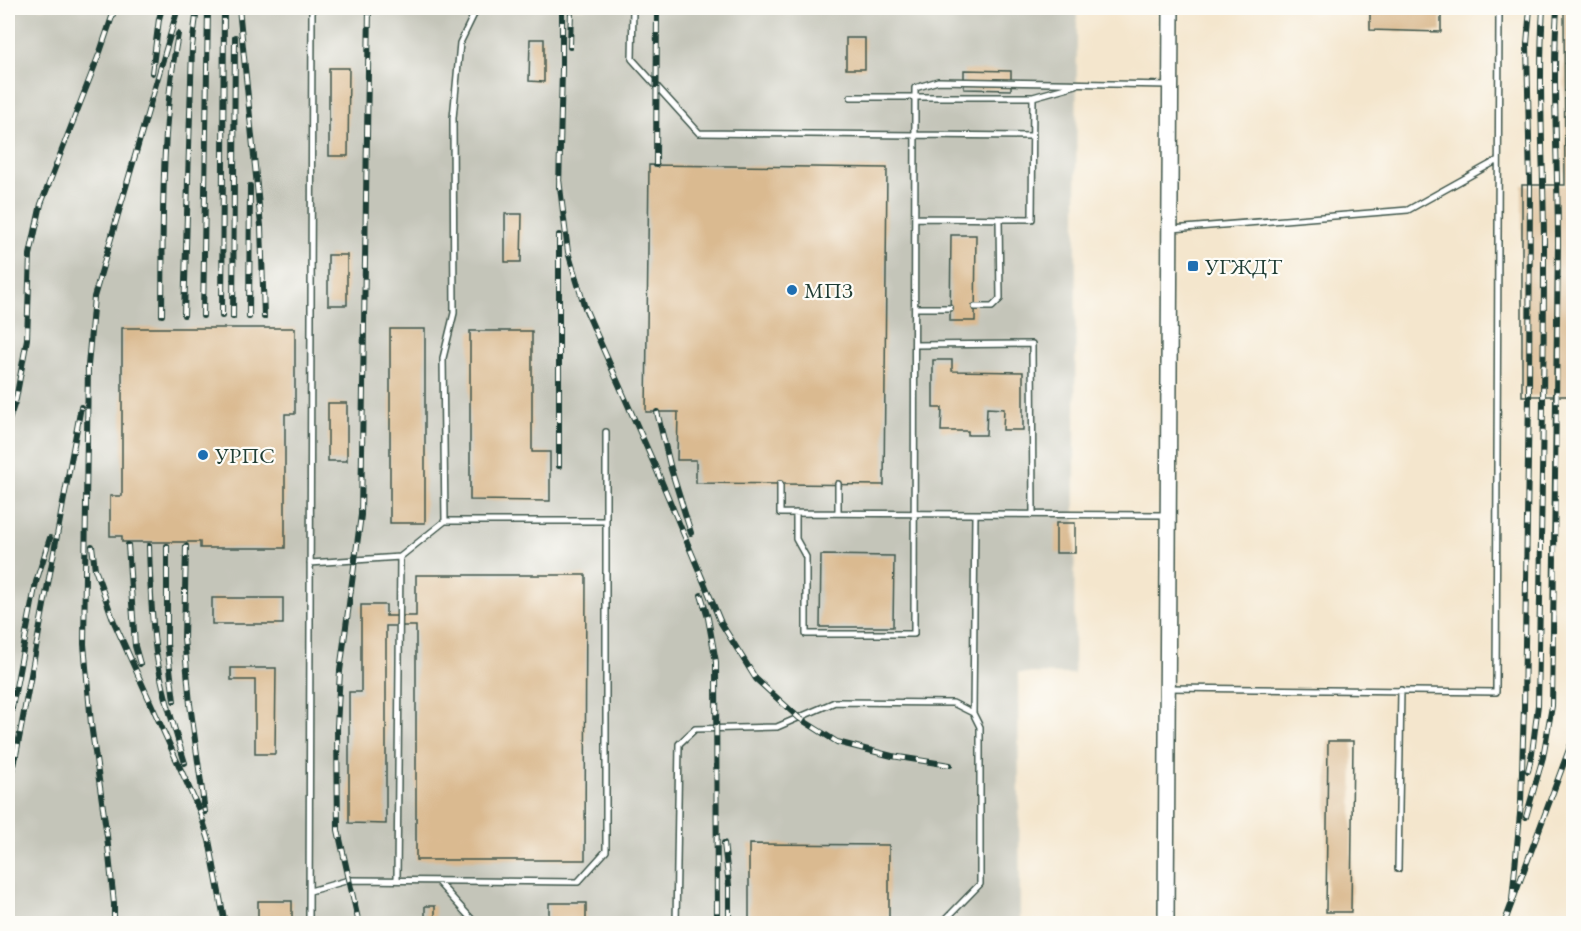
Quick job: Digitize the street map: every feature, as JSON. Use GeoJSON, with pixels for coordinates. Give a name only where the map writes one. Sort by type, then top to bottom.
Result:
{"type":"FeatureCollection","features":[{"type":"Feature","properties":{"kind":"street"},"geometry":{"type":"LineString","coordinates":[[1166,924],[1171,8]]}},
{"type":"Feature","properties":{"kind":"lane"},"geometry":{"type":"LineString","coordinates":[[309,924],[312,8]]}},
{"type":"Feature","properties":{"kind":"lane"},"geometry":{"type":"LineString","coordinates":[[445,521],[443,358],[454,313],[453,118],[460,43],[477,8]]}},
{"type":"Feature","properties":{"kind":"lane"},"geometry":{"type":"LineString","coordinates":[[633,8],[632,59],[699,133],[1033,136]]}},
{"type":"Feature","properties":{"kind":"lane"},"geometry":{"type":"LineString","coordinates":[[1167,688],[1496,692],[1499,8]]}},
{"type":"Feature","properties":{"kind":"lane"},"geometry":{"type":"LineString","coordinates":[[796,513],[796,539],[806,557],[806,634],[914,634],[915,88],[938,81],[1170,85]]}},
{"type":"Feature","properties":{"kind":"lane"},"geometry":{"type":"LineString","coordinates":[[851,97],[1033,97],[1083,83]]}},
{"type":"Feature","properties":{"kind":"lane"},"geometry":{"type":"LineString","coordinates":[[915,218],[1032,219],[1033,97]]}},
{"type":"Feature","properties":{"kind":"lane"},"geometry":{"type":"LineString","coordinates":[[1170,229],[1408,210],[1498,160]]}},
{"type":"Feature","properties":{"kind":"lane"},"geometry":{"type":"LineString","coordinates":[[975,307],[992,307],[1000,299],[999,219]]}},
{"type":"Feature","properties":{"kind":"lane"},"geometry":{"type":"LineString","coordinates":[[915,308],[950,308]]}},
{"type":"Feature","properties":{"kind":"lane"},"geometry":{"type":"LineString","coordinates":[[915,345],[1032,344],[1033,514]]}},
{"type":"Feature","properties":{"kind":"lane"},"geometry":{"type":"LineString","coordinates":[[310,891],[349,880],[578,882],[606,851],[606,432]]}},
{"type":"Feature","properties":{"kind":"lane"},"geometry":{"type":"LineString","coordinates":[[780,484],[780,513],[1168,515]]}},
{"type":"Feature","properties":{"kind":"lane"},"geometry":{"type":"LineString","coordinates":[[838,484],[838,513]]}},
{"type":"Feature","properties":{"kind":"lane"},"geometry":{"type":"LineString","coordinates":[[941,924],[980,884],[980,727],[973,713],[975,514]]}},
{"type":"Feature","properties":{"kind":"lane"},"geometry":{"type":"LineString","coordinates":[[310,563],[400,557],[445,521],[606,521]]}},
{"type":"Feature","properties":{"kind":"lane"},"geometry":{"type":"LineString","coordinates":[[397,880],[400,557]]}},
{"type":"Feature","properties":{"kind":"lane"},"geometry":{"type":"LineString","coordinates":[[1398,869],[1401,690]]}},
{"type":"Feature","properties":{"kind":"lane"},"geometry":{"type":"LineString","coordinates":[[676,924],[679,744],[695,729],[777,727],[835,702],[953,703],[973,713]]}},
{"type":"Feature","properties":{"kind":"lane"},"geometry":{"type":"LineString","coordinates":[[436,881],[476,924]]}},
{"type":"Feature","properties":{"kind":"shaded area"},"geometry":{"type":"Polygon","coordinates":[[[8,8],[1077,8],[1074,674],[1018,673],[1020,923],[8,923],[8,8]]]}},
{"type":"Feature","properties":{"kind":"building"},"geometry":{"type":"Polygon","coordinates":[[[1370,8],[1441,8],[1441,32],[1370,30],[1370,8]]]}},
{"type":"Feature","properties":{"kind":"building"},"geometry":{"type":"Polygon","coordinates":[[[1564,8],[1574,8],[1574,396],[1522,396],[1522,185],[1565,185],[1564,8]]]}},
{"type":"Feature","properties":{"kind":"building"},"geometry":{"type":"Polygon","coordinates":[[[846,38],[865,38],[865,69],[846,69],[846,38]]]}},
{"type":"Feature","properties":{"kind":"building"},"geometry":{"type":"Polygon","coordinates":[[[530,39],[544,39],[544,82],[529,81],[530,39]]]}},
{"type":"Feature","properties":{"kind":"building"},"geometry":{"type":"Polygon","coordinates":[[[329,68],[349,68],[348,156],[329,156],[329,68]]]}},
{"type":"Feature","properties":{"kind":"building"},"geometry":{"type":"Polygon","coordinates":[[[964,70],[1011,71],[1011,90],[964,89],[964,70]]]}},
{"type":"Feature","properties":{"kind":"building","name":"МПЗ"},"geometry":{"type":"Polygon","coordinates":[[[649,165],[887,168],[884,485],[696,483],[696,460],[677,460],[678,412],[646,412],[649,165]]]}},
{"type":"Feature","properties":{"kind":"building"},"geometry":{"type":"Polygon","coordinates":[[[505,214],[522,214],[521,262],[505,262],[505,214]]]}},
{"type":"Feature","properties":{"kind":"building"},"geometry":{"type":"Polygon","coordinates":[[[951,235],[976,235],[975,321],[950,321],[951,235]]]}},
{"type":"Feature","properties":{"kind":"building"},"geometry":{"type":"Polygon","coordinates":[[[328,255],[347,255],[347,305],[328,305],[328,255]]]}},
{"type":"Feature","properties":{"kind":"building","name":"УРПС"},"geometry":{"type":"Polygon","coordinates":[[[122,328],[295,328],[295,414],[285,414],[285,548],[200,548],[200,542],[122,542],[122,536],[110,536],[110,496],[122,496],[122,328]]]}},
{"type":"Feature","properties":{"kind":"building"},"geometry":{"type":"Polygon","coordinates":[[[390,329],[425,329],[425,523],[390,523],[390,329]]]}},
{"type":"Feature","properties":{"kind":"building"},"geometry":{"type":"Polygon","coordinates":[[[470,331],[532,331],[532,452],[550,452],[550,501],[470,500],[470,331]]]}},
{"type":"Feature","properties":{"kind":"building"},"geometry":{"type":"Polygon","coordinates":[[[933,360],[952,360],[952,371],[1023,372],[1023,430],[1003,430],[1004,409],[987,408],[986,435],[968,435],[968,431],[941,431],[942,408],[933,408],[933,360]]]}},
{"type":"Feature","properties":{"kind":"building"},"geometry":{"type":"Polygon","coordinates":[[[328,403],[347,403],[347,461],[328,461],[328,403]]]}},
{"type":"Feature","properties":{"kind":"building"},"geometry":{"type":"Polygon","coordinates":[[[1056,523],[1075,523],[1075,553],[1056,553],[1056,523]]]}},
{"type":"Feature","properties":{"kind":"building"},"geometry":{"type":"Polygon","coordinates":[[[821,555],[894,556],[893,627],[820,627],[821,555]]]}},
{"type":"Feature","properties":{"kind":"building"},"geometry":{"type":"Polygon","coordinates":[[[416,575],[586,575],[585,860],[416,860],[416,626],[386,626],[386,824],[349,823],[349,692],[361,692],[361,605],[386,605],[386,616],[416,616],[416,575]]]}},
{"type":"Feature","properties":{"kind":"building"},"geometry":{"type":"Polygon","coordinates":[[[212,598],[283,598],[283,624],[212,624],[212,598]]]}},
{"type":"Feature","properties":{"kind":"building"},"geometry":{"type":"Polygon","coordinates":[[[231,668],[276,668],[275,754],[255,754],[255,680],[231,680],[231,668]]]}},
{"type":"Feature","properties":{"kind":"building"},"geometry":{"type":"Polygon","coordinates":[[[1328,741],[1353,741],[1351,912],[1326,912],[1328,741]]]}},
{"type":"Feature","properties":{"kind":"building"},"geometry":{"type":"Polygon","coordinates":[[[749,844],[889,845],[889,924],[749,924],[749,844]]]}},
{"type":"Feature","properties":{"kind":"building"},"geometry":{"type":"Polygon","coordinates":[[[258,901],[292,901],[292,924],[258,924],[258,901]]]}},
{"type":"Feature","properties":{"kind":"building"},"geometry":{"type":"Polygon","coordinates":[[[549,903],[586,903],[586,924],[549,924],[549,903]]]}},
{"type":"Feature","properties":{"kind":"building"},"geometry":{"type":"Polygon","coordinates":[[[425,906],[435,906],[435,924],[425,924],[425,906]]]}},
{"type":"Feature","properties":{"kind":"railway"},"geometry":{"type":"LineString","coordinates":[[8,423],[16,399],[27,339],[30,255],[41,204],[115,8]]}},
{"type":"Feature","properties":{"kind":"railway"},"geometry":{"type":"LineString","coordinates":[[152,73],[162,8]]}},
{"type":"Feature","properties":{"kind":"railway"},"geometry":{"type":"LineString","coordinates":[[114,924],[107,836],[91,724],[84,644],[88,366],[94,297],[178,8]]}},
{"type":"Feature","properties":{"kind":"railway"},"geometry":{"type":"LineString","coordinates":[[184,315],[192,47],[197,8]]}},
{"type":"Feature","properties":{"kind":"railway"},"geometry":{"type":"LineString","coordinates":[[203,316],[208,8]]}},
{"type":"Feature","properties":{"kind":"railway"},"geometry":{"type":"LineString","coordinates":[[222,316],[224,8]]}},
{"type":"Feature","properties":{"kind":"railway"},"geometry":{"type":"LineString","coordinates":[[239,8],[261,226],[264,317]]}},
{"type":"Feature","properties":{"kind":"railway"},"geometry":{"type":"LineString","coordinates":[[359,924],[338,830],[337,727],[340,671],[361,515],[369,8]]}},
{"type":"Feature","properties":{"kind":"railway"},"geometry":{"type":"LineString","coordinates":[[559,187],[562,8]]}},
{"type":"Feature","properties":{"kind":"railway"},"geometry":{"type":"LineString","coordinates":[[570,47],[571,8]]}},
{"type":"Feature","properties":{"kind":"railway"},"geometry":{"type":"LineString","coordinates":[[656,165],[657,8]]}},
{"type":"Feature","properties":{"kind":"railway"},"geometry":{"type":"LineString","coordinates":[[1512,900],[1521,803],[1524,707],[1530,185],[1527,44],[1530,8]]}},
{"type":"Feature","properties":{"kind":"railway"},"geometry":{"type":"LineString","coordinates":[[1528,771],[1538,705],[1543,362],[1544,218],[1541,68],[1543,8]]}},
{"type":"Feature","properties":{"kind":"railway"},"geometry":{"type":"LineString","coordinates":[[1526,817],[1543,757],[1552,706],[1558,243],[1555,96],[1557,8]]}},
{"type":"Feature","properties":{"kind":"railway"},"geometry":{"type":"LineString","coordinates":[[162,315],[166,139],[168,104],[178,34]]}},
{"type":"Feature","properties":{"kind":"railway"},"geometry":{"type":"LineString","coordinates":[[233,317],[235,37]]}},
{"type":"Feature","properties":{"kind":"railway"},"geometry":{"type":"LineString","coordinates":[[559,179],[568,252],[585,308],[721,623],[756,679],[799,718],[837,742],[892,756],[950,765]]}},
{"type":"Feature","properties":{"kind":"railway"},"geometry":{"type":"LineString","coordinates":[[249,317],[250,186]]}},
{"type":"Feature","properties":{"kind":"railway"},"geometry":{"type":"LineString","coordinates":[[559,235],[559,466]]}},
{"type":"Feature","properties":{"kind":"railway"},"geometry":{"type":"LineString","coordinates":[[8,798],[81,407]]}},
{"type":"Feature","properties":{"kind":"railway"},"geometry":{"type":"LineString","coordinates":[[657,412],[671,469],[691,533]]}},
{"type":"Feature","properties":{"kind":"railway"},"geometry":{"type":"LineString","coordinates":[[8,729],[36,582],[50,538]]}},
{"type":"Feature","properties":{"kind":"railway"},"geometry":{"type":"LineString","coordinates":[[128,545],[135,646],[140,664]]}},
{"type":"Feature","properties":{"kind":"railway"},"geometry":{"type":"LineString","coordinates":[[92,546],[95,569],[114,622],[200,812],[209,840],[225,924]]}},
{"type":"Feature","properties":{"kind":"railway"},"geometry":{"type":"LineString","coordinates":[[149,546],[156,652],[165,694],[185,763]]}},
{"type":"Feature","properties":{"kind":"railway"},"geometry":{"type":"LineString","coordinates":[[167,546],[167,644],[174,701]]}},
{"type":"Feature","properties":{"kind":"railway"},"geometry":{"type":"LineString","coordinates":[[186,546],[184,638],[190,704],[205,812]]}},
{"type":"Feature","properties":{"kind":"railway"},"geometry":{"type":"LineString","coordinates":[[701,595],[708,618],[716,662],[717,924]]}},
{"type":"Feature","properties":{"kind":"railway"},"geometry":{"type":"LineString","coordinates":[[1504,924],[1574,736]]}},
{"type":"Feature","properties":{"kind":"railway"},"geometry":{"type":"LineString","coordinates":[[724,843],[729,885],[729,924]]}},
{"type":"Feature","properties":{"kind":"place","name":"УГЖДТ"},"geometry":{"type":"Point","coordinates":[1193,266]}},
{"type":"Feature","properties":{"kind":"place","name":"МПЗ"},"geometry":{"type":"Point","coordinates":[792,290]}},
{"type":"Feature","properties":{"kind":"place","name":"УРПС"},"geometry":{"type":"Point","coordinates":[203,455]}}]}
